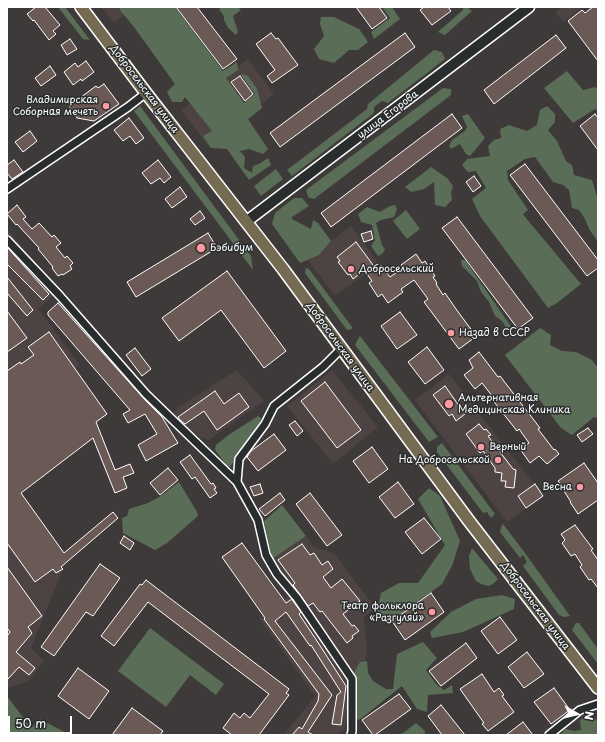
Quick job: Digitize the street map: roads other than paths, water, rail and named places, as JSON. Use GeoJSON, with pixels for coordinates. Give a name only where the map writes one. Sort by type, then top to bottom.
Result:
{"type":"FeatureCollection","features":[{"type":"Feature","properties":{"kind":"main road","name":"Добросельская улица"},"geometry":{"type":"LineString","coordinates":[[81,7],[146,93],[247,221],[469,521],[598,688]]}},
{"type":"Feature","properties":{"kind":"main road","name":"улица Егорова"},"geometry":{"type":"LineString","coordinates":[[247,221],[529,7]]}},
{"type":"Feature","properties":{"kind":"street"},"geometry":{"type":"LineString","coordinates":[[7,189],[128,107],[146,93]]}},
{"type":"Feature","properties":{"kind":"street"},"geometry":{"type":"LineString","coordinates":[[7,240],[60,296],[146,394],[237,482],[258,520],[266,555],[277,574],[297,598],[352,680],[351,735]]}},
{"type":"Feature","properties":{"kind":"street"},"geometry":{"type":"LineString","coordinates":[[237,482],[239,458],[264,424],[274,406],[323,367],[341,349]]}},
{"type":"Feature","properties":{"kind":"street"},"geometry":{"type":"LineString","coordinates":[[549,735],[580,710],[598,704]]}},
{"type":"Feature","properties":{"kind":"place","name":"Владимирская Соборная мечеть"},"geometry":{"type":"Point","coordinates":[106,106]}},
{"type":"Feature","properties":{"kind":"place","name":"Бэбибум"},"geometry":{"type":"Point","coordinates":[201,248]}},
{"type":"Feature","properties":{"kind":"place","name":"Добросельский"},"geometry":{"type":"Point","coordinates":[351,269]}},
{"type":"Feature","properties":{"kind":"place","name":"Назад в СССР"},"geometry":{"type":"Point","coordinates":[451,333]}},
{"type":"Feature","properties":{"kind":"place","name":"Альтернативная Mедицинская Kлиника"},"geometry":{"type":"Point","coordinates":[449,404]}},
{"type":"Feature","properties":{"kind":"place","name":"Верный"},"geometry":{"type":"Point","coordinates":[481,447]}},
{"type":"Feature","properties":{"kind":"place","name":"На Добросельской"},"geometry":{"type":"Point","coordinates":[498,460]}},
{"type":"Feature","properties":{"kind":"place","name":"Весна"},"geometry":{"type":"Point","coordinates":[580,487]}},
{"type":"Feature","properties":{"kind":"place","name":"Театр фольклора «Разгуляй»"},"geometry":{"type":"Point","coordinates":[432,612]}}]}
